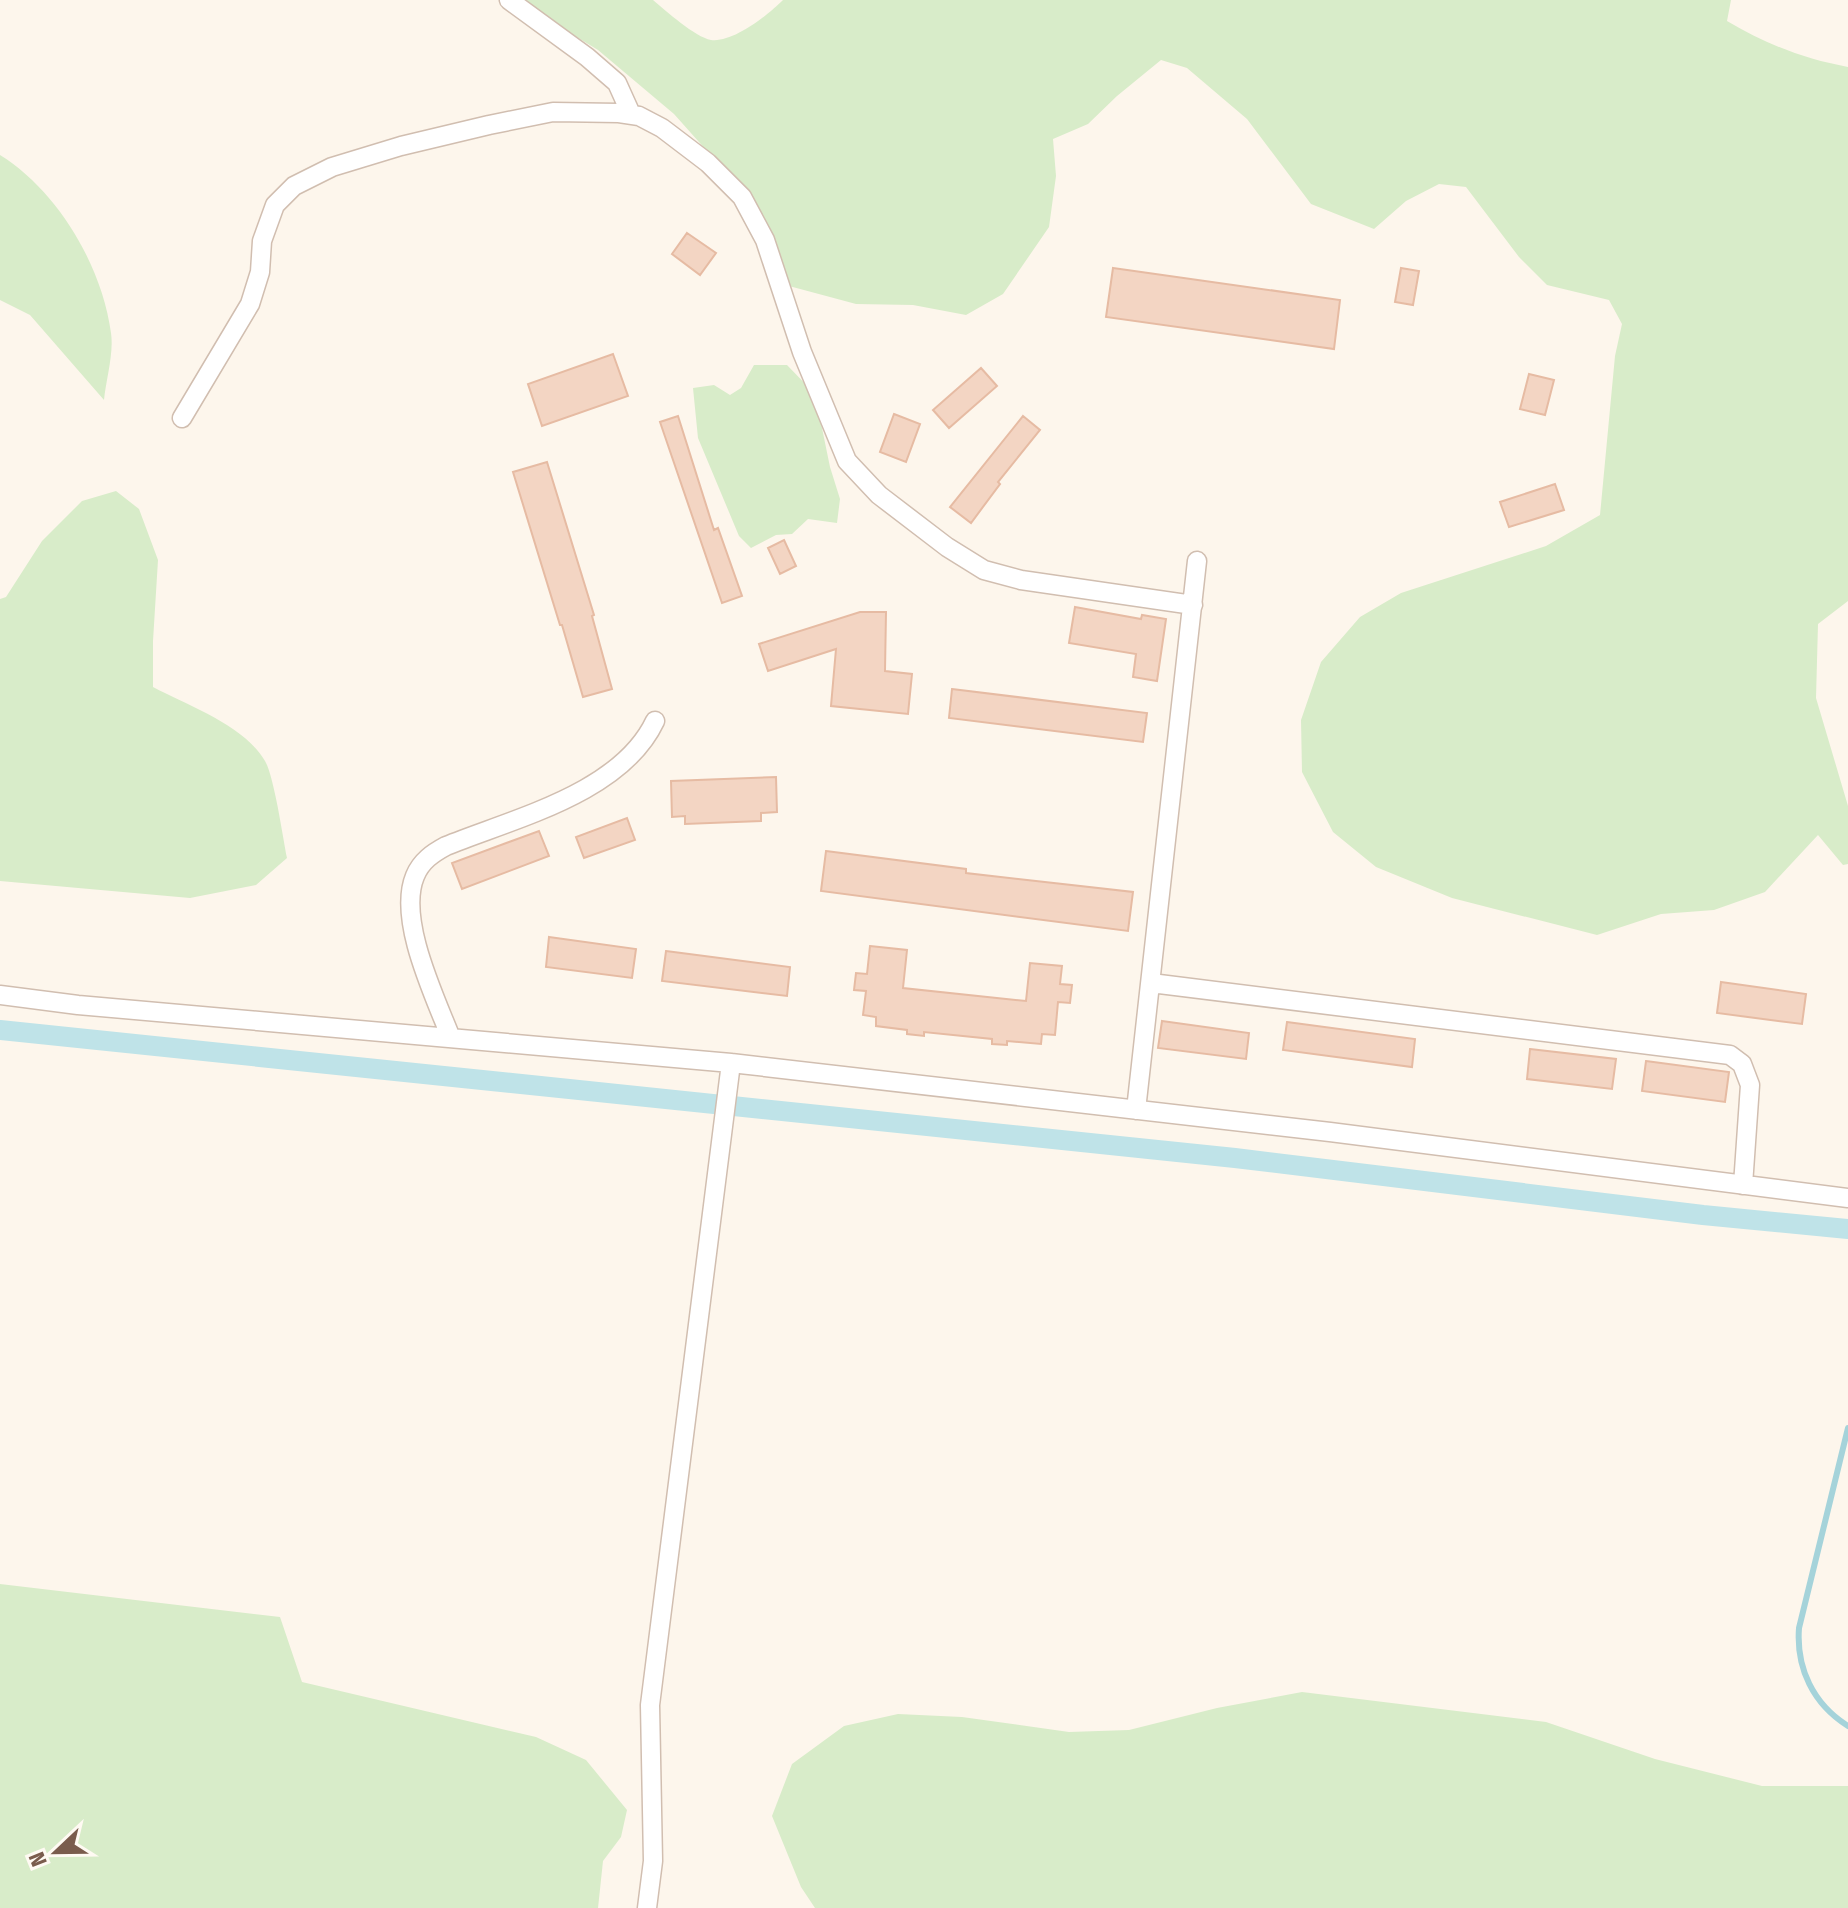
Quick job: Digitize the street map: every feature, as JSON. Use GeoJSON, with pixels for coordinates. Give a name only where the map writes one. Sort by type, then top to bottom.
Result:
{"type":"FeatureCollection","features":[{"type":"Feature","properties":{"kind":"street"},"geometry":{"type":"LineString","coordinates":[[509,0],[617,83],[631,114]]}},
{"type":"Feature","properties":{"kind":"street"},"geometry":{"type":"LineString","coordinates":[[182,418],[250,304],[260,272],[262,241],[275,205],[294,186],[332,167],[401,146],[489,125],[553,112],[631,114],[662,128],[708,163],[742,197],[765,240],[802,352],[847,461],[879,495],[947,547],[984,570],[1021,580],[1193,605]]}},
{"type":"Feature","properties":{"kind":"street"},"geometry":{"type":"LineString","coordinates":[[1136,1110],[1197,561]]}},
{"type":"Feature","properties":{"kind":"street"},"geometry":{"type":"LineString","coordinates":[[451,1038],[429,980],[410,908],[416,873],[430,855],[446,846],[563,800],[601,780],[637,751],[655,721]]}},
{"type":"Feature","properties":{"kind":"street"},"geometry":{"type":"LineString","coordinates":[[1151,983],[1730,1055],[1742,1064],[1750,1085],[1743,1185]]}},
{"type":"Feature","properties":{"kind":"street"},"geometry":{"type":"LineString","coordinates":[[0,995],[78,1005],[451,1038],[730,1070],[1136,1110],[1848,1198]]}},
{"type":"Feature","properties":{"kind":"street"},"geometry":{"type":"LineString","coordinates":[[647,1908],[653,1861],[650,1705],[730,1070]]}},
{"type":"Feature","properties":{"kind":"green space"},"geometry":{"type":"Polygon","coordinates":[[[516,0],[653,0],[704,38],[720,40],[739,33],[783,0],[1731,0],[1727,21],[1786,50],[1848,67],[1848,601],[1818,624],[1816,698],[1848,806],[1848,864],[1843,865],[1818,835],[1765,892],[1714,910],[1661,914],[1597,935],[1452,898],[1376,867],[1333,832],[1302,772],[1301,720],[1321,662],[1360,617],[1401,593],[1546,546],[1600,515],[1615,356],[1622,324],[1609,300],[1547,285],[1519,257],[1466,187],[1439,184],[1406,201],[1374,229],[1311,204],[1247,119],[1187,68],[1161,60],[1088,124],[1053,139],[1056,176],[1049,227],[1003,294],[966,315],[913,305],[856,304],[789,286],[715,160],[674,114],[598,50],[516,0]]]}},
{"type":"Feature","properties":{"kind":"green space"},"geometry":{"type":"Polygon","coordinates":[[[0,155],[21,170],[58,209],[74,232],[98,282],[112,341],[104,400],[30,315],[0,300],[0,155]]]}},
{"type":"Feature","properties":{"kind":"green space"},"geometry":{"type":"Polygon","coordinates":[[[754,365],[787,365],[815,394],[840,499],[837,523],[808,519],[792,534],[776,535],[751,548],[739,536],[698,438],[693,388],[714,385],[730,395],[741,388],[754,365]]]}},
{"type":"Feature","properties":{"kind":"green space"},"geometry":{"type":"Polygon","coordinates":[[[116,491],[139,509],[158,560],[153,687],[230,727],[256,748],[268,769],[287,858],[256,885],[190,898],[0,881],[0,599],[6,597],[42,541],[82,501],[116,491]]]}},
{"type":"Feature","properties":{"kind":"green space"},"geometry":{"type":"Polygon","coordinates":[[[0,1584],[280,1617],[302,1682],[536,1737],[586,1760],[627,1810],[621,1837],[603,1861],[598,1908],[0,1908],[0,1584]]]}},
{"type":"Feature","properties":{"kind":"green space"},"geometry":{"type":"Polygon","coordinates":[[[1302,1692],[1546,1722],[1655,1759],[1762,1786],[1848,1786],[1848,1908],[815,1908],[801,1887],[772,1816],[792,1764],[844,1726],[898,1714],[962,1717],[1069,1732],[1129,1730],[1217,1708],[1302,1692]]]}},
{"type":"Feature","properties":{"kind":"building"},"geometry":{"type":"Polygon","coordinates":[[[687,233],[716,253],[700,275],[672,254],[687,233]]]}},
{"type":"Feature","properties":{"kind":"building"},"geometry":{"type":"Polygon","coordinates":[[[1113,268],[1340,300],[1334,349],[1106,317],[1113,268]]]}},
{"type":"Feature","properties":{"kind":"building"},"geometry":{"type":"Polygon","coordinates":[[[1401,268],[1419,271],[1413,305],[1395,302],[1401,268]]]}},
{"type":"Feature","properties":{"kind":"building"},"geometry":{"type":"Polygon","coordinates":[[[613,354],[628,396],[542,426],[528,384],[613,354]]]}},
{"type":"Feature","properties":{"kind":"building"},"geometry":{"type":"Polygon","coordinates":[[[981,368],[997,386],[949,428],[933,410],[981,368]]]}},
{"type":"Feature","properties":{"kind":"building"},"geometry":{"type":"Polygon","coordinates":[[[1529,374],[1554,380],[1545,415],[1520,409],[1529,374]]]}},
{"type":"Feature","properties":{"kind":"building"},"geometry":{"type":"Polygon","coordinates":[[[894,414],[920,424],[906,462],[880,452],[894,414]]]}},
{"type":"Feature","properties":{"kind":"building"},"geometry":{"type":"Polygon","coordinates":[[[678,416],[714,530],[718,528],[742,596],[722,603],[660,422],[678,416]]]}},
{"type":"Feature","properties":{"kind":"building"},"geometry":{"type":"Polygon","coordinates":[[[1023,416],[1040,430],[998,482],[1000,484],[971,523],[950,507],[1023,416]]]}},
{"type":"Feature","properties":{"kind":"building"},"geometry":{"type":"Polygon","coordinates":[[[547,462],[594,615],[612,689],[583,697],[513,472],[547,462]]]}},
{"type":"Feature","properties":{"kind":"building"},"geometry":{"type":"Polygon","coordinates":[[[1555,484],[1564,510],[1509,527],[1500,502],[1555,484]]]}},
{"type":"Feature","properties":{"kind":"building"},"geometry":{"type":"Polygon","coordinates":[[[784,540],[796,566],[780,574],[768,548],[784,540]]]}},
{"type":"Feature","properties":{"kind":"building"},"geometry":{"type":"Polygon","coordinates":[[[1075,607],[1141,619],[1142,615],[1166,619],[1157,681],[1133,677],[1136,654],[1069,643],[1075,607]]]}},
{"type":"Feature","properties":{"kind":"building"},"geometry":{"type":"Polygon","coordinates":[[[860,612],[886,612],[885,671],[912,674],[908,714],[831,706],[836,649],[768,671],[759,644],[860,612]]]}},
{"type":"Feature","properties":{"kind":"building"},"geometry":{"type":"Polygon","coordinates":[[[952,689],[1147,713],[1143,742],[949,718],[952,689]]]}},
{"type":"Feature","properties":{"kind":"building"},"geometry":{"type":"Polygon","coordinates":[[[776,777],[777,812],[761,813],[761,821],[685,824],[685,816],[672,817],[671,781],[776,777]]]}},
{"type":"Feature","properties":{"kind":"building"},"geometry":{"type":"Polygon","coordinates":[[[627,818],[635,840],[584,858],[576,837],[627,818]]]}},
{"type":"Feature","properties":{"kind":"building"},"geometry":{"type":"Polygon","coordinates":[[[539,831],[549,856],[462,889],[452,863],[539,831]]]}},
{"type":"Feature","properties":{"kind":"building"},"geometry":{"type":"Polygon","coordinates":[[[826,851],[966,869],[966,873],[1133,892],[1128,931],[821,891],[826,851]]]}},
{"type":"Feature","properties":{"kind":"building"},"geometry":{"type":"Polygon","coordinates":[[[549,937],[636,949],[632,978],[546,967],[549,937]]]}},
{"type":"Feature","properties":{"kind":"building"},"geometry":{"type":"Polygon","coordinates":[[[870,946],[907,950],[903,988],[1026,1001],[1030,963],[1062,966],[1060,984],[1072,985],[1070,1003],[1058,1002],[1055,1035],[1042,1034],[1041,1044],[1007,1041],[1007,1045],[992,1044],[992,1039],[924,1032],[924,1036],[907,1034],[907,1030],[876,1026],[876,1017],[863,1015],[866,991],[854,990],[856,973],[867,974],[870,946]]]}},
{"type":"Feature","properties":{"kind":"building"},"geometry":{"type":"Polygon","coordinates":[[[666,951],[790,967],[787,996],[662,981],[666,951]]]}},
{"type":"Feature","properties":{"kind":"building"},"geometry":{"type":"Polygon","coordinates":[[[1721,982],[1806,994],[1802,1024],[1717,1013],[1721,982]]]}},
{"type":"Feature","properties":{"kind":"building"},"geometry":{"type":"Polygon","coordinates":[[[1162,1021],[1249,1033],[1246,1059],[1158,1048],[1162,1021]]]}},
{"type":"Feature","properties":{"kind":"building"},"geometry":{"type":"Polygon","coordinates":[[[1287,1022],[1415,1039],[1412,1067],[1283,1050],[1287,1022]]]}},
{"type":"Feature","properties":{"kind":"building"},"geometry":{"type":"Polygon","coordinates":[[[1530,1049],[1616,1059],[1612,1089],[1527,1079],[1530,1049]]]}},
{"type":"Feature","properties":{"kind":"building"},"geometry":{"type":"Polygon","coordinates":[[[1646,1061],[1729,1072],[1725,1102],[1642,1091],[1646,1061]]]}},
{"type":"Feature","properties":{"kind":"waterway"},"geometry":{"type":"LineString","coordinates":[[0,1030],[1235,1158],[1703,1215],[1848,1229]]}},
{"type":"Feature","properties":{"kind":"waterway"},"geometry":{"type":"LineString","coordinates":[[1848,1428],[1799,1628],[1800,1657],[1809,1684],[1825,1707],[1848,1726]]}}]}
